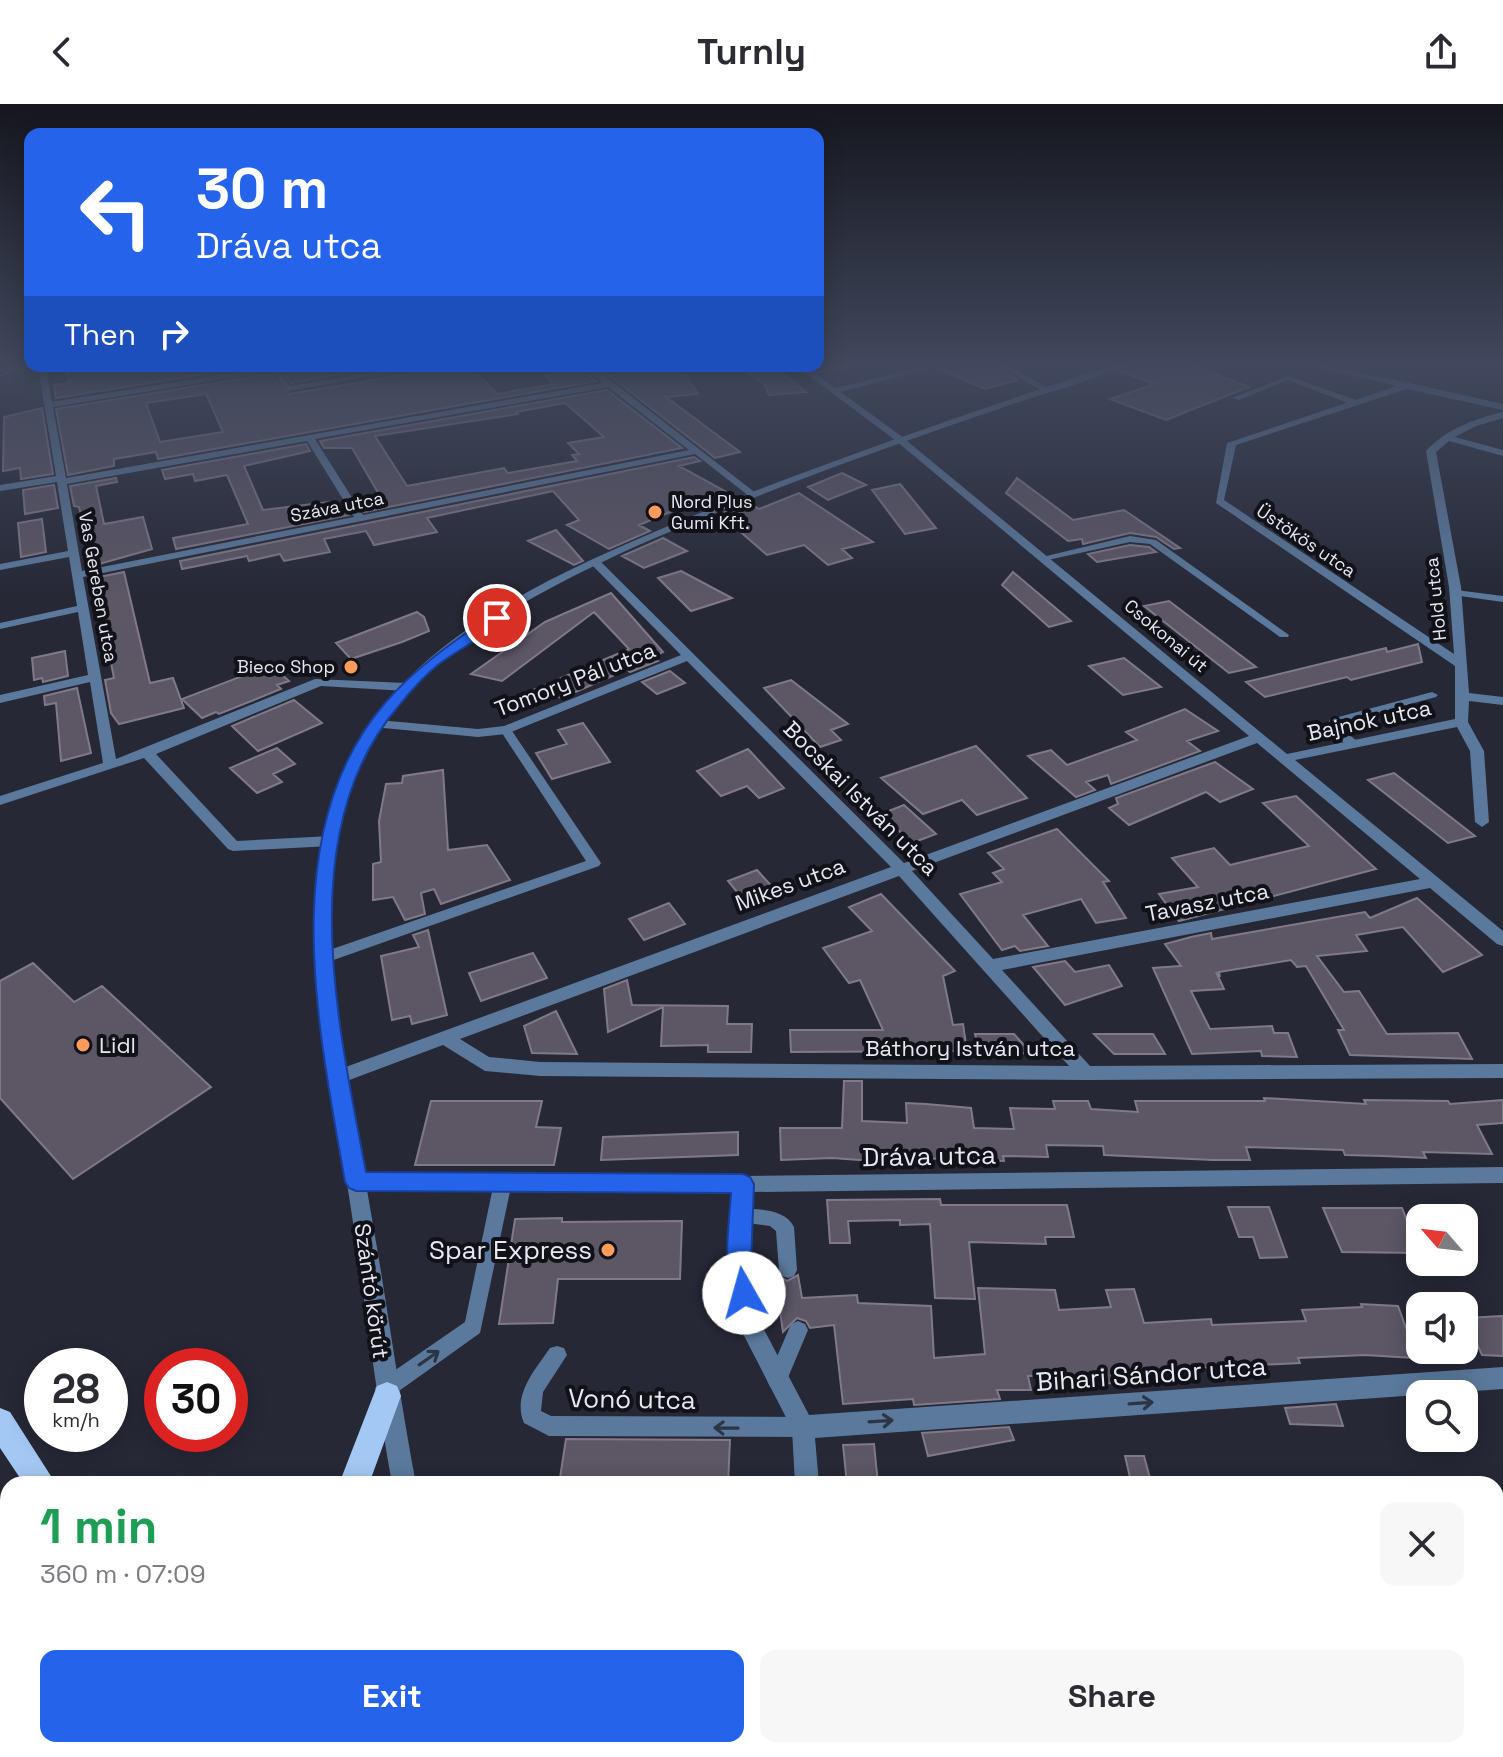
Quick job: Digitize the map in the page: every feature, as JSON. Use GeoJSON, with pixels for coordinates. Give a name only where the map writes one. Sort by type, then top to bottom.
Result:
{"type":"FeatureCollection","features":[{"type":"Feature","properties":{"kind":"main road"},"geometry":{"type":"LineString","coordinates":[[357,1476],[386,1392]]}},
{"type":"Feature","properties":{"kind":"main road"},"geometry":{"type":"LineString","coordinates":[[0,1422],[36,1476]]}},
{"type":"Feature","properties":{"kind":"street","name":"Vas Gereben utca"},"geometry":{"type":"LineString","coordinates":[[54,442],[110,765]]}},
{"type":"Feature","properties":{"kind":"street"},"geometry":{"type":"LineString","coordinates":[[0,488],[285,442]]}},
{"type":"Feature","properties":{"kind":"street"},"geometry":{"type":"LineString","coordinates":[[313,442],[360,518]]}},
{"type":"Feature","properties":{"kind":"street"},"geometry":{"type":"LineString","coordinates":[[684,442],[752,494]]}},
{"type":"Feature","properties":{"kind":"street","name":"Szántó körút"},"geometry":{"type":"LineString","coordinates":[[402,1476],[386,1392],[356,1182],[326,1014],[321,920],[331,841],[353,768],[378,724],[406,687],[472,632],[595,562],[752,494],[887,442]]}},
{"type":"Feature","properties":{"kind":"street","name":"Csokonai út"},"geometry":{"type":"LineString","coordinates":[[903,442],[1503,940]]}},
{"type":"Feature","properties":{"kind":"street","name":"Üstökös utca"},"geometry":{"type":"LineString","coordinates":[[1235,442],[1219,501],[1460,664]]}},
{"type":"Feature","properties":{"kind":"street","name":"Hold utca"},"geometry":{"type":"LineString","coordinates":[[1440,442],[1431,451],[1456,593],[1463,696],[1461,722],[1477,751],[1482,822]]}},
{"type":"Feature","properties":{"kind":"street"},"geometry":{"type":"LineString","coordinates":[[1464,442],[1503,453]]}},
{"type":"Feature","properties":{"kind":"street","name":"Száva utca"},"geometry":{"type":"LineString","coordinates":[[78,575],[696,451]]}},
{"type":"Feature","properties":{"kind":"street"},"geometry":{"type":"LineString","coordinates":[[0,567],[74,553]]}},
{"type":"Feature","properties":{"kind":"street","name":"Bocskai István utca"},"geometry":{"type":"LineString","coordinates":[[595,562],[902,869],[1086,1073]]}},
{"type":"Feature","properties":{"kind":"street"},"geometry":{"type":"LineString","coordinates":[[0,626],[83,608]]}},
{"type":"Feature","properties":{"kind":"street","name":"Tomory Pál utca"},"geometry":{"type":"LineString","coordinates":[[378,724],[478,733],[506,730],[688,656]]}},
{"type":"Feature","properties":{"kind":"street"},"geometry":{"type":"LineString","coordinates":[[0,699],[95,677]]}},
{"type":"Feature","properties":{"kind":"street"},"geometry":{"type":"LineString","coordinates":[[0,801],[147,753],[319,682],[406,687]]}},
{"type":"Feature","properties":{"kind":"street"},"geometry":{"type":"LineString","coordinates":[[1463,696],[1503,701]]}},
{"type":"Feature","properties":{"kind":"street","name":"Bajnok utca"},"geometry":{"type":"LineString","coordinates":[[1285,758],[1461,722]]}},
{"type":"Feature","properties":{"kind":"street","name":"Mikes utca"},"geometry":{"type":"LineString","coordinates":[[338,1077],[1260,737]]}},
{"type":"Feature","properties":{"kind":"street"},"geometry":{"type":"LineString","coordinates":[[147,753],[233,846],[331,841]]}},
{"type":"Feature","properties":{"kind":"street","name":"Tavasz utca"},"geometry":{"type":"LineString","coordinates":[[990,966],[1433,882]]}},
{"type":"Feature","properties":{"kind":"street","name":"Báthory István utca"},"geometry":{"type":"LineString","coordinates":[[445,1038],[485,1064],[540,1069],[1086,1073],[1503,1071]]}},
{"type":"Feature","properties":{"kind":"street","name":"Dráva utca"},"geometry":{"type":"LineString","coordinates":[[356,1182],[743,1184],[1503,1175]]}},
{"type":"Feature","properties":{"kind":"street"},"geometry":{"type":"LineString","coordinates":[[743,1184],[739,1263],[749,1324],[803,1427],[806,1476]]}},
{"type":"Feature","properties":{"kind":"street","name":"Bihari Sándor utca"},"geometry":{"type":"LineString","coordinates":[[803,1427],[1503,1378]]}},
{"type":"Feature","properties":{"kind":"lane"},"geometry":{"type":"LineString","coordinates":[[1043,558],[1130,539],[1153,542],[1284,635]]}},
{"type":"Feature","properties":{"kind":"lane"},"geometry":{"type":"LineString","coordinates":[[1456,593],[1503,599]]}},
{"type":"Feature","properties":{"kind":"lane"},"geometry":{"type":"LineString","coordinates":[[1354,744],[1340,733],[1335,721],[1432,695]]}},
{"type":"Feature","properties":{"kind":"lane"},"geometry":{"type":"LineString","coordinates":[[323,958],[594,863],[506,730]]}},
{"type":"Feature","properties":{"kind":"lane"},"geometry":{"type":"LineString","coordinates":[[386,1392],[473,1327],[503,1182]]}},
{"type":"Feature","properties":{"kind":"lane"},"geometry":{"type":"LineString","coordinates":[[740,1216],[773,1219],[785,1227],[788,1270]]}},
{"type":"Feature","properties":{"kind":"lane"},"geometry":{"type":"LineString","coordinates":[[777,1380],[798,1330]]}},
{"type":"Feature","properties":{"kind":"lane","name":"Vonó utca"},"geometry":{"type":"LineString","coordinates":[[557,1355],[533,1389],[531,1416],[549,1426],[803,1427]]}},
{"type":"Feature","properties":{"kind":"building"},"geometry":{"type":"Polygon","coordinates":[[[4,442],[48,442],[53,474],[21,479],[20,468],[3,471],[4,442]]]}},
{"type":"Feature","properties":{"kind":"building"},"geometry":{"type":"Polygon","coordinates":[[[62,442],[253,442],[158,459],[156,452],[114,459],[114,466],[68,475],[62,442]]]}},
{"type":"Feature","properties":{"kind":"building"},"geometry":{"type":"Polygon","coordinates":[[[321,442],[379,442],[407,486],[504,468],[508,473],[577,461],[572,455],[579,454],[568,443],[573,442],[674,442],[682,448],[364,512],[359,502],[381,498],[352,448],[324,448],[321,442]]]}},
{"type":"Feature","properties":{"kind":"building"},"geometry":{"type":"Polygon","coordinates":[[[695,442],[727,442],[740,452],[715,458],[695,442]]]}},
{"type":"Feature","properties":{"kind":"building"},"geometry":{"type":"Polygon","coordinates":[[[306,444],[310,451],[244,466],[263,510],[328,502],[331,508],[343,505],[349,515],[176,549],[173,538],[248,524],[227,475],[195,481],[193,474],[165,479],[162,470],[306,444]]]}},
{"type":"Feature","properties":{"kind":"building"},"geometry":{"type":"Polygon","coordinates":[[[694,457],[700,461],[679,466],[734,496],[708,506],[699,500],[639,525],[650,531],[609,549],[567,525],[579,520],[553,491],[427,518],[437,532],[374,545],[366,531],[324,539],[330,552],[284,561],[280,554],[249,561],[247,556],[182,569],[180,561],[694,457]]]}},
{"type":"Feature","properties":{"kind":"building"},"geometry":{"type":"Polygon","coordinates":[[[842,473],[866,485],[828,500],[808,487],[842,473]]]}},
{"type":"Feature","properties":{"kind":"building"},"geometry":{"type":"Polygon","coordinates":[[[116,478],[117,482],[96,486],[104,524],[143,517],[152,549],[92,566],[79,507],[74,506],[70,486],[116,478]]]}},
{"type":"Feature","properties":{"kind":"building"},"geometry":{"type":"Polygon","coordinates":[[[1017,478],[1073,520],[1124,510],[1180,548],[1174,549],[1156,537],[1130,533],[1083,544],[1082,539],[1068,541],[1006,493],[1017,478]]]}},
{"type":"Feature","properties":{"kind":"building"},"geometry":{"type":"Polygon","coordinates":[[[900,484],[936,528],[905,534],[872,490],[900,484]]]}},
{"type":"Feature","properties":{"kind":"building"},"geometry":{"type":"Polygon","coordinates":[[[54,485],[58,508],[25,514],[23,490],[54,485]]]}},
{"type":"Feature","properties":{"kind":"building"},"geometry":{"type":"Polygon","coordinates":[[[799,493],[873,542],[842,549],[852,558],[828,565],[804,545],[767,555],[720,514],[748,503],[759,509],[799,493]]]}},
{"type":"Feature","properties":{"kind":"building"},"geometry":{"type":"Polygon","coordinates":[[[42,519],[46,552],[21,557],[18,523],[42,519]]]}},
{"type":"Feature","properties":{"kind":"building"},"geometry":{"type":"Polygon","coordinates":[[[556,530],[583,561],[574,565],[528,541],[556,530]]]}},
{"type":"Feature","properties":{"kind":"building"},"geometry":{"type":"Polygon","coordinates":[[[663,538],[687,551],[644,568],[622,556],[663,538]]]}},
{"type":"Feature","properties":{"kind":"building"},"geometry":{"type":"Polygon","coordinates":[[[1130,545],[1149,547],[1156,552],[1097,562],[1088,554],[1130,545]]]}},
{"type":"Feature","properties":{"kind":"building"},"geometry":{"type":"Polygon","coordinates":[[[681,571],[732,598],[691,611],[658,578],[681,571]]]}},
{"type":"Feature","properties":{"kind":"building"},"geometry":{"type":"Polygon","coordinates":[[[124,572],[150,683],[173,678],[184,708],[119,724],[111,713],[105,680],[114,678],[94,578],[124,572]]]}},
{"type":"Feature","properties":{"kind":"building"},"geometry":{"type":"Polygon","coordinates":[[[1013,572],[1071,621],[1049,627],[1002,585],[1013,572]]]}},
{"type":"Feature","properties":{"kind":"building"},"geometry":{"type":"Polygon","coordinates":[[[611,593],[663,652],[653,657],[658,661],[630,672],[612,657],[619,673],[562,698],[533,690],[629,649],[594,612],[502,681],[471,674],[545,622],[611,593]]]}},
{"type":"Feature","properties":{"kind":"building"},"geometry":{"type":"Polygon","coordinates":[[[1169,601],[1256,667],[1229,673],[1144,606],[1169,601]]]}},
{"type":"Feature","properties":{"kind":"building"},"geometry":{"type":"Polygon","coordinates":[[[417,612],[424,617],[429,631],[402,642],[351,659],[336,643],[417,612]]]}},
{"type":"Feature","properties":{"kind":"building"},"geometry":{"type":"Polygon","coordinates":[[[1418,644],[1422,662],[1351,680],[1347,677],[1265,697],[1246,682],[1386,648],[1387,652],[1418,644]]]}},
{"type":"Feature","properties":{"kind":"building"},"geometry":{"type":"Polygon","coordinates":[[[65,651],[68,676],[43,682],[42,678],[34,680],[32,658],[65,651]]]}},
{"type":"Feature","properties":{"kind":"building"},"geometry":{"type":"Polygon","coordinates":[[[1124,658],[1161,687],[1123,695],[1089,666],[1124,658]]]}},
{"type":"Feature","properties":{"kind":"building"},"geometry":{"type":"Polygon","coordinates":[[[271,665],[289,681],[277,685],[281,689],[219,714],[216,712],[202,718],[182,699],[271,665]]]}},
{"type":"Feature","properties":{"kind":"building"},"geometry":{"type":"Polygon","coordinates":[[[670,671],[685,683],[657,694],[642,682],[670,671]]]}},
{"type":"Feature","properties":{"kind":"building"},"geometry":{"type":"Polygon","coordinates":[[[791,680],[848,724],[831,730],[841,740],[820,747],[764,688],[791,680]]]}},
{"type":"Feature","properties":{"kind":"building"},"geometry":{"type":"Polygon","coordinates":[[[77,688],[91,753],[61,761],[56,703],[45,705],[44,696],[77,688]]]}},
{"type":"Feature","properties":{"kind":"building"},"geometry":{"type":"Polygon","coordinates":[[[294,700],[322,723],[258,751],[232,726],[294,700]]]}},
{"type":"Feature","properties":{"kind":"building"},"geometry":{"type":"Polygon","coordinates":[[[1185,709],[1218,731],[1187,741],[1200,751],[1111,784],[1108,775],[1086,782],[1095,790],[1076,797],[1028,756],[1051,750],[1067,765],[1137,740],[1126,732],[1185,709]]]}},
{"type":"Feature","properties":{"kind":"building"},"geometry":{"type":"Polygon","coordinates":[[[583,723],[610,762],[552,779],[536,753],[567,744],[558,730],[583,723]]]}},
{"type":"Feature","properties":{"kind":"building"},"geometry":{"type":"Polygon","coordinates":[[[976,746],[1027,798],[977,815],[962,800],[923,814],[881,778],[976,746]]]}},
{"type":"Feature","properties":{"kind":"building"},"geometry":{"type":"Polygon","coordinates":[[[277,748],[295,764],[273,774],[282,782],[257,793],[230,768],[277,748]]]}},
{"type":"Feature","properties":{"kind":"building"},"geometry":{"type":"Polygon","coordinates":[[[748,749],[784,788],[759,798],[747,786],[721,796],[697,771],[748,749]]]}},
{"type":"Feature","properties":{"kind":"building"},"geometry":{"type":"Polygon","coordinates":[[[1215,762],[1253,789],[1220,802],[1206,792],[1129,825],[1109,808],[1118,804],[1116,798],[1215,762]]]}},
{"type":"Feature","properties":{"kind":"building"},"geometry":{"type":"Polygon","coordinates":[[[443,770],[448,850],[487,845],[510,880],[441,904],[434,889],[421,893],[425,914],[405,920],[393,897],[373,900],[373,864],[381,862],[379,821],[386,784],[402,783],[403,776],[443,770]]]}},
{"type":"Feature","properties":{"kind":"building"},"geometry":{"type":"Polygon","coordinates":[[[1394,773],[1475,836],[1448,843],[1368,780],[1394,773]]]}},
{"type":"Feature","properties":{"kind":"building"},"geometry":{"type":"Polygon","coordinates":[[[1296,796],[1376,869],[1179,921],[1159,894],[1198,887],[1172,858],[1214,848],[1230,865],[1309,846],[1263,803],[1296,796]]]}},
{"type":"Feature","properties":{"kind":"building"},"geometry":{"type":"Polygon","coordinates":[[[904,805],[936,834],[912,843],[881,814],[904,805]]]}},
{"type":"Feature","properties":{"kind":"building"},"geometry":{"type":"Polygon","coordinates":[[[1057,829],[1109,881],[1103,882],[1126,918],[1096,923],[1081,899],[1023,915],[1048,946],[1020,951],[1015,946],[1002,950],[960,894],[1002,882],[993,873],[1004,869],[988,853],[1057,829]]]}},
{"type":"Feature","properties":{"kind":"building"},"geometry":{"type":"Polygon","coordinates":[[[757,870],[776,891],[746,903],[728,881],[757,870]]]}},
{"type":"Feature","properties":{"kind":"building"},"geometry":{"type":"Polygon","coordinates":[[[881,894],[955,971],[943,976],[953,1025],[963,1024],[967,1051],[791,1052],[790,1030],[883,1030],[860,980],[849,983],[823,948],[872,931],[849,907],[881,894]]]}},
{"type":"Feature","properties":{"kind":"building"},"geometry":{"type":"Polygon","coordinates":[[[1417,898],[1482,955],[1443,972],[1403,927],[1356,935],[1367,951],[1317,956],[1344,992],[1359,991],[1387,1034],[1458,1033],[1472,1059],[1350,1055],[1338,1030],[1344,1030],[1306,966],[1297,967],[1291,960],[1219,972],[1220,977],[1216,972],[1224,989],[1191,991],[1210,1029],[1272,1026],[1274,1033],[1288,1033],[1297,1057],[1262,1056],[1261,1051],[1192,1054],[1153,968],[1181,966],[1165,944],[1211,933],[1212,939],[1365,912],[1370,918],[1417,898]]]}},
{"type":"Feature","properties":{"kind":"building"},"geometry":{"type":"Polygon","coordinates":[[[669,903],[685,924],[644,940],[629,919],[669,903]]]}},
{"type":"Feature","properties":{"kind":"building"},"geometry":{"type":"Polygon","coordinates":[[[428,930],[447,1015],[412,1024],[410,1016],[392,1020],[381,956],[419,947],[413,935],[428,930]]]}},
{"type":"Feature","properties":{"kind":"building"},"geometry":{"type":"Polygon","coordinates":[[[533,953],[547,978],[481,1001],[469,973],[533,953]]]}},
{"type":"Feature","properties":{"kind":"building"},"geometry":{"type":"Polygon","coordinates":[[[1065,961],[1075,972],[1109,965],[1122,986],[1065,1005],[1033,967],[1065,961]]]}},
{"type":"Feature","properties":{"kind":"building","name":"Lidl"},"geometry":{"type":"Polygon","coordinates":[[[33,963],[74,1002],[102,986],[211,1087],[73,1179],[0,1098],[0,981],[33,963]]]}},
{"type":"Feature","properties":{"kind":"building"},"geometry":{"type":"Polygon","coordinates":[[[627,980],[632,1005],[728,1006],[727,1024],[752,1024],[751,1052],[708,1052],[708,1045],[661,1046],[663,1007],[608,1032],[604,989],[627,980]]]}},
{"type":"Feature","properties":{"kind":"building"},"geometry":{"type":"Polygon","coordinates":[[[556,1011],[577,1054],[532,1053],[524,1026],[556,1011]]]}},
{"type":"Feature","properties":{"kind":"building"},"geometry":{"type":"Polygon","coordinates":[[[975,1034],[1014,1034],[1031,1053],[980,1054],[975,1034]]]}},
{"type":"Feature","properties":{"kind":"building"},"geometry":{"type":"Polygon","coordinates":[[[1094,1034],[1153,1034],[1165,1054],[1114,1054],[1094,1034]]]}},
{"type":"Feature","properties":{"kind":"building"},"geometry":{"type":"Polygon","coordinates":[[[844,1081],[862,1081],[862,1121],[907,1123],[906,1103],[926,1104],[971,1108],[974,1128],[1014,1129],[1010,1108],[1055,1109],[1053,1101],[1088,1101],[1091,1109],[1138,1112],[1135,1101],[1265,1101],[1264,1098],[1366,1104],[1364,1100],[1448,1101],[1450,1104],[1503,1100],[1503,1123],[1477,1125],[1492,1154],[1423,1152],[1426,1158],[1345,1155],[1343,1150],[1246,1147],[1250,1160],[1213,1160],[1104,1155],[1103,1146],[1046,1145],[1048,1157],[1003,1156],[1004,1161],[886,1157],[886,1162],[832,1158],[781,1160],[780,1128],[842,1128],[844,1081]]]}},
{"type":"Feature","properties":{"kind":"building"},"geometry":{"type":"Polygon","coordinates":[[[431,1101],[542,1101],[536,1127],[561,1128],[554,1165],[415,1165],[431,1101]]]}},
{"type":"Feature","properties":{"kind":"building"},"geometry":{"type":"Polygon","coordinates":[[[738,1132],[738,1155],[601,1160],[603,1137],[738,1132]]]}},
{"type":"Feature","properties":{"kind":"building"},"geometry":{"type":"Polygon","coordinates":[[[940,1199],[941,1205],[1067,1205],[1074,1237],[1045,1237],[1046,1244],[969,1242],[975,1299],[935,1298],[930,1224],[900,1225],[900,1220],[848,1221],[850,1243],[830,1243],[827,1200],[940,1199]]]}},
{"type":"Feature","properties":{"kind":"building"},"geometry":{"type":"Polygon","coordinates":[[[1228,1207],[1269,1207],[1287,1257],[1260,1258],[1253,1237],[1239,1237],[1228,1207]]]}},
{"type":"Feature","properties":{"kind":"building"},"geometry":{"type":"Polygon","coordinates":[[[1323,1208],[1402,1208],[1406,1218],[1406,1253],[1342,1252],[1323,1208]]]}},
{"type":"Feature","properties":{"kind":"building"},"geometry":{"type":"Polygon","coordinates":[[[562,1218],[562,1222],[682,1221],[680,1279],[558,1279],[553,1323],[499,1324],[515,1219],[562,1218]]]}},
{"type":"Feature","properties":{"kind":"building"},"geometry":{"type":"Polygon","coordinates":[[[774,1272],[787,1281],[798,1275],[802,1298],[857,1295],[858,1303],[931,1306],[934,1358],[985,1354],[978,1288],[1055,1290],[1059,1310],[1111,1307],[1106,1290],[1134,1289],[1144,1323],[1211,1319],[1212,1325],[1306,1321],[1302,1310],[1362,1307],[1361,1304],[1398,1306],[1406,1328],[1406,1358],[1365,1355],[1298,1358],[1300,1363],[1172,1369],[1172,1373],[1111,1376],[1113,1383],[1069,1386],[1067,1375],[1028,1376],[1031,1390],[997,1390],[1000,1399],[914,1405],[913,1399],[843,1404],[834,1325],[810,1328],[806,1321],[797,1318],[783,1332],[774,1272]]]}},
{"type":"Feature","properties":{"kind":"building"},"geometry":{"type":"Polygon","coordinates":[[[1503,1316],[1503,1356],[1482,1355],[1478,1346],[1478,1317],[1503,1316]]]}},
{"type":"Feature","properties":{"kind":"building"},"geometry":{"type":"Polygon","coordinates":[[[1336,1404],[1343,1426],[1290,1424],[1285,1408],[1336,1404]]]}},
{"type":"Feature","properties":{"kind":"building"},"geometry":{"type":"Polygon","coordinates":[[[1009,1427],[1014,1440],[928,1456],[922,1433],[1009,1427]]]}},
{"type":"Feature","properties":{"kind":"building"},"geometry":{"type":"Polygon","coordinates":[[[566,1439],[730,1440],[728,1476],[560,1476],[566,1439]]]}},
{"type":"Feature","properties":{"kind":"building"},"geometry":{"type":"Polygon","coordinates":[[[874,1444],[877,1476],[846,1476],[843,1445],[874,1444]]]}},
{"type":"Feature","properties":{"kind":"building"},"geometry":{"type":"Polygon","coordinates":[[[1125,1456],[1144,1456],[1149,1476],[1130,1476],[1125,1456]]]}},
{"type":"Feature","properties":{"kind":"place","name":"Nord Plus Gumi Kft."},"geometry":{"type":"Point","coordinates":[655,512]}},
{"type":"Feature","properties":{"kind":"place","name":"Bieco Shop"},"geometry":{"type":"Point","coordinates":[351,667]}},
{"type":"Feature","properties":{"kind":"place","name":"Lidl"},"geometry":{"type":"Point","coordinates":[83,1045]}},
{"type":"Feature","properties":{"kind":"place","name":"Spar Express"},"geometry":{"type":"Point","coordinates":[608,1250]}},
{"type":"Feature","properties":{"kind":"route"},"geometry":{"type":"LineString","coordinates":[[497,618],[472,632],[406,687],[389,708],[353,768],[336,815],[321,920],[326,1014],[356,1182],[743,1184],[739,1263],[744,1293]]}}]}
